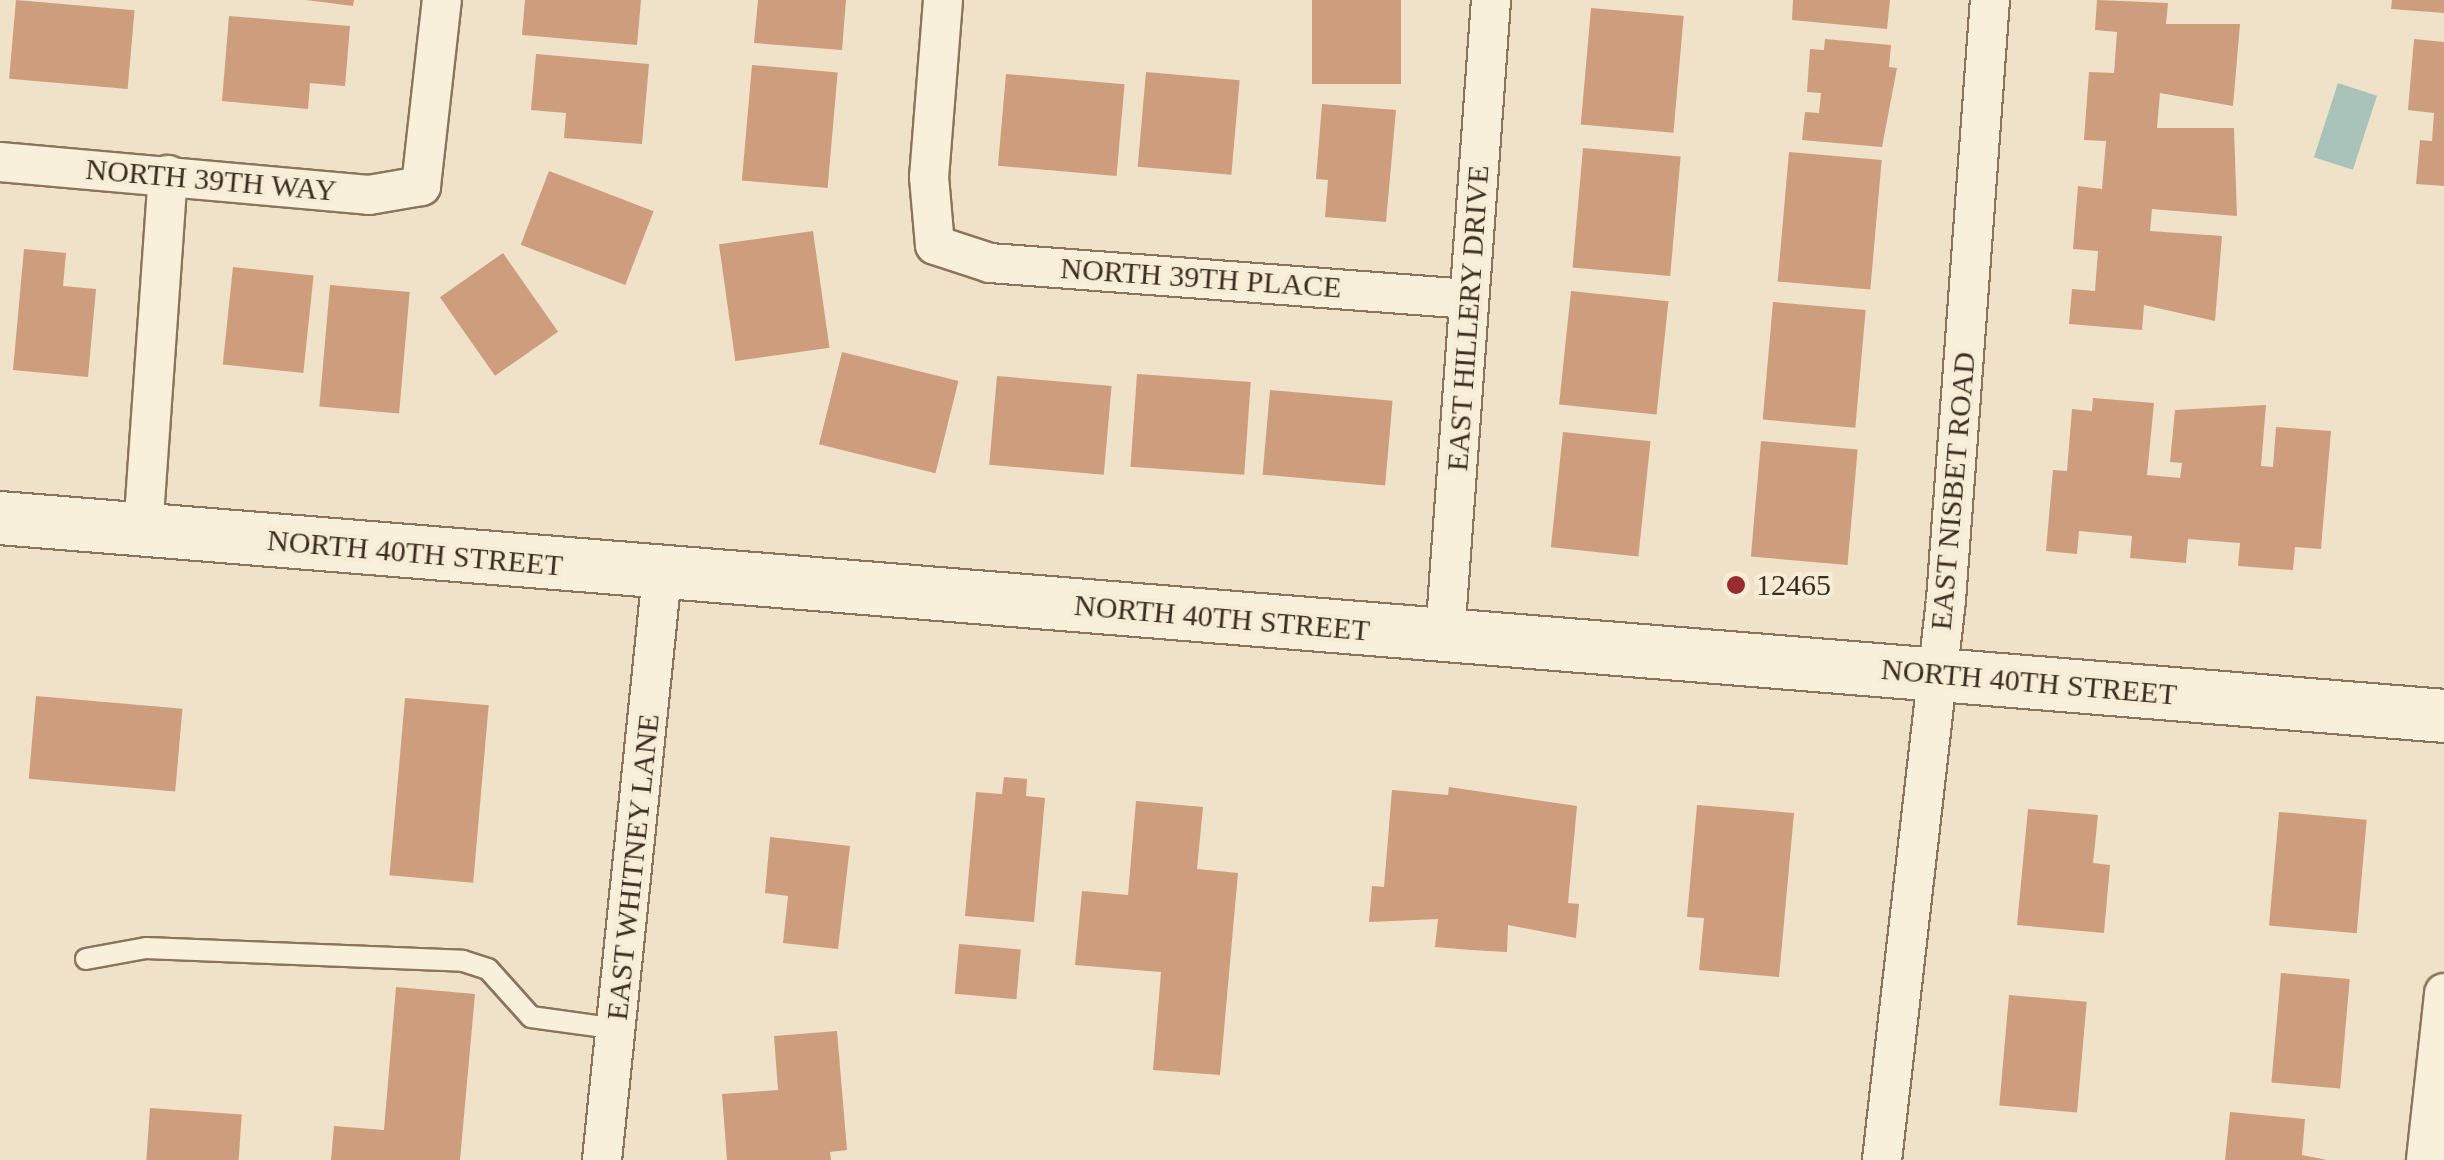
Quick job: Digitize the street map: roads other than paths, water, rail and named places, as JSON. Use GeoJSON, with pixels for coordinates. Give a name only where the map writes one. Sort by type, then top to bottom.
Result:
{"type":"FeatureCollection","features":[{"type":"Feature","properties":{"kind":"main road","name":"NORTH 40TH STREET"},"geometry":{"type":"LineString","coordinates":[[0,518],[2444,716]]}},
{"type":"Feature","properties":{"kind":"street","name":"NORTH 39TH WAY"},"geometry":{"type":"LineString","coordinates":[[0,162],[369,195],[421,186],[442,0]]}},
{"type":"Feature","properties":{"kind":"street","name":"NORTH 39TH PLACE"},"geometry":{"type":"LineString","coordinates":[[943,0],[930,177],[935,245],[990,262],[1470,298]]}},
{"type":"Feature","properties":{"kind":"street","name":"EAST HILLERY DRIVE"},"geometry":{"type":"LineString","coordinates":[[1445,636],[1491,0]]}},
{"type":"Feature","properties":{"kind":"street","name":"EAST NISBET ROAD"},"geometry":{"type":"LineString","coordinates":[[1882,1160],[1938,674],[1990,0]]}},
{"type":"Feature","properties":{"kind":"street"},"geometry":{"type":"LineString","coordinates":[[143,531],[168,175]]}},
{"type":"Feature","properties":{"kind":"street","name":"EAST WHITNEY LANE"},"geometry":{"type":"LineString","coordinates":[[602,1160],[662,574]]}},
{"type":"Feature","properties":{"kind":"street"},"geometry":{"type":"LineString","coordinates":[[2426,1160],[2441,1057],[2444,992]]}},
{"type":"Feature","properties":{"kind":"lane"},"geometry":{"type":"LineString","coordinates":[[86,958],[146,948],[463,961],[488,969],[531,1017],[618,1029]]}},
{"type":"Feature","properties":{"kind":"water"},"geometry":{"type":"Polygon","coordinates":[[[2338,83],[2377,96],[2353,170],[2314,157],[2338,83]]]}},
{"type":"Feature","properties":{"kind":"place","name":"12465"},"geometry":{"type":"Point","coordinates":[1736,585]}}]}
